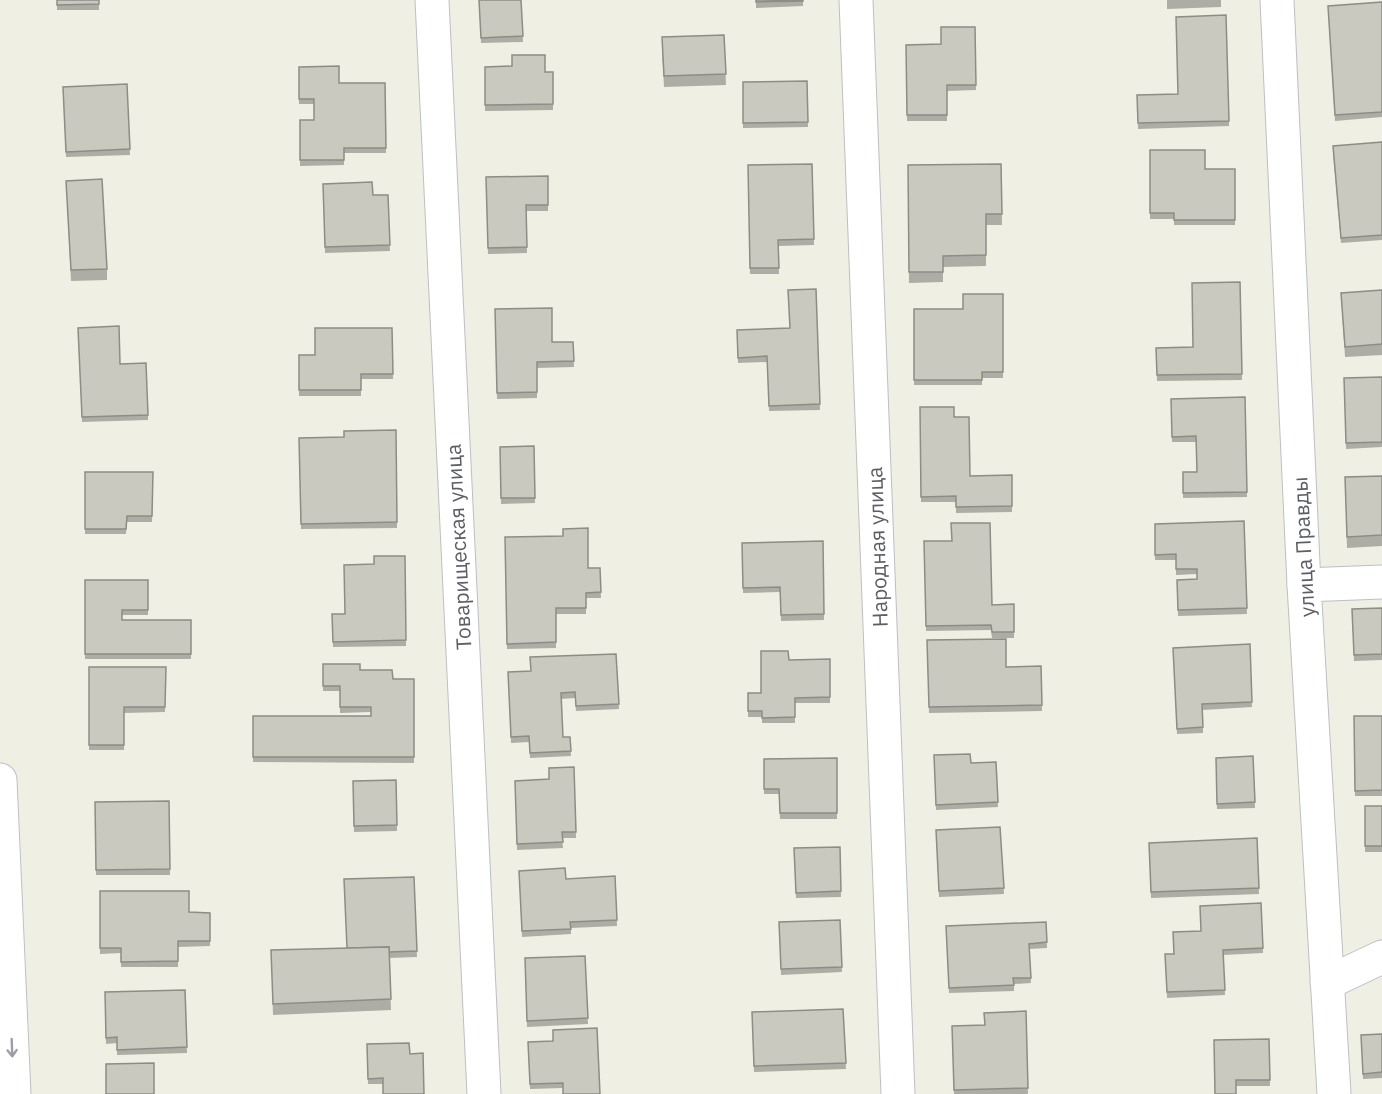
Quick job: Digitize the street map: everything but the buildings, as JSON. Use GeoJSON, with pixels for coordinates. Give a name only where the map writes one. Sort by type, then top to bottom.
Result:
{"type":"FeatureCollection","features":[{"type":"Feature","properties":{"kind":"street","name":"Товарищеская улица"},"geometry":{"type":"LineString","coordinates":[[432,0],[484,1094]]}},
{"type":"Feature","properties":{"kind":"street","name":"Народная улица"},"geometry":{"type":"LineString","coordinates":[[856,0],[898,1094]]}},
{"type":"Feature","properties":{"kind":"street","name":"улица Правды"},"geometry":{"type":"LineString","coordinates":[[1277,0],[1304,585],[1334,1094]]}},
{"type":"Feature","properties":{"kind":"street"},"geometry":{"type":"LineString","coordinates":[[1304,585],[1382,582]]}},
{"type":"Feature","properties":{"kind":"street"},"geometry":{"type":"LineString","coordinates":[[0,780],[14,1094]]}},
{"type":"Feature","properties":{"kind":"street"},"geometry":{"type":"LineString","coordinates":[[1327,984],[1382,957]]}}]}
